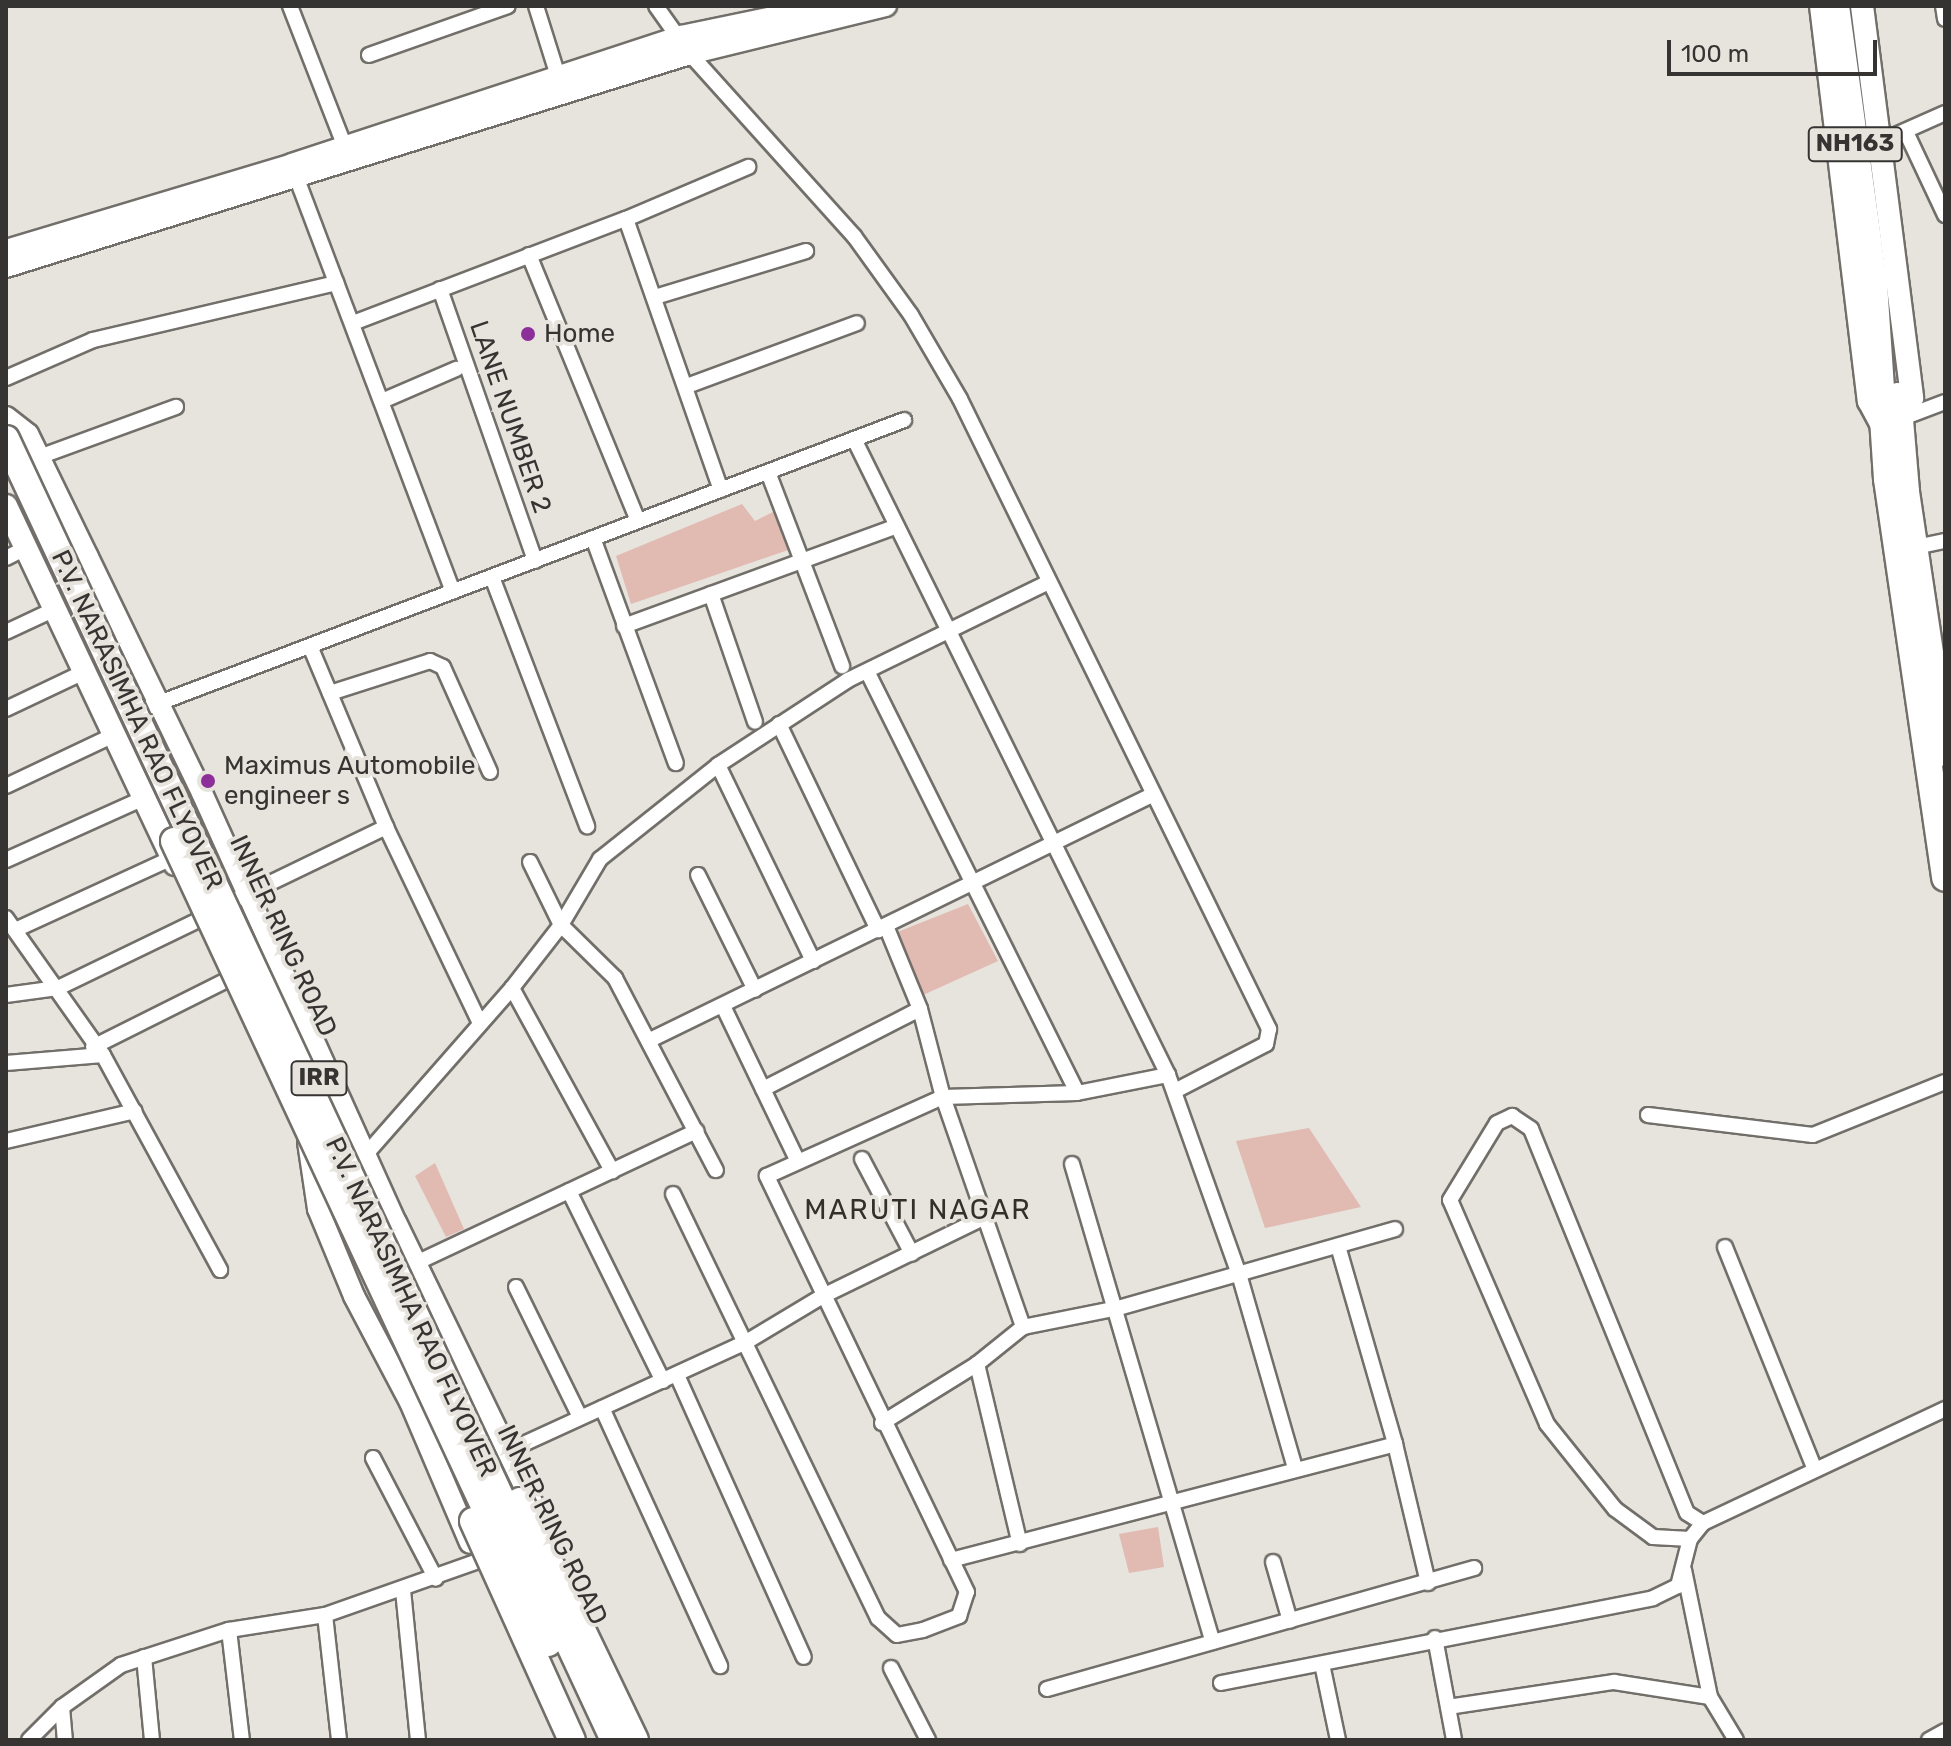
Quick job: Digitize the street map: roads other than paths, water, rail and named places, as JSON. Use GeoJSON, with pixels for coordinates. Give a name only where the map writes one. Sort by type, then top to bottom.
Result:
{"type":"FeatureCollection","features":[{"type":"Feature","properties":{"kind":"highway","name":"NH163"},"geometry":{"type":"LineString","coordinates":[[1836,6],[1882,281]]}},
{"type":"Feature","properties":{"kind":"highway","name":"NH163"},"geometry":{"type":"LineString","coordinates":[[1852,6],[1882,281],[1891,422],[1926,773],[1945,878]]}},
{"type":"Feature","properties":{"kind":"highway","name":"NH163"},"geometry":{"type":"LineString","coordinates":[[1891,422],[1916,547],[1945,753]]}},
{"type":"Feature","properties":{"kind":"highway","name":"P.V. NARASIMHA RAO FLYOVER"},"geometry":{"type":"LineString","coordinates":[[6,439],[594,1740]]}},
{"type":"Feature","properties":{"kind":"highway","name":"P.V. NARASIMHA RAO FLYOVER"},"geometry":{"type":"LineString","coordinates":[[6,481],[614,1740]]}},
{"type":"Feature","properties":{"kind":"highway"},"geometry":{"type":"LineString","coordinates":[[372,1244],[498,1582],[572,1740]]}},
{"type":"Feature","properties":{"kind":"highway"},"geometry":{"type":"LineString","coordinates":[[372,1244],[553,1563],[635,1740]]}},
{"type":"Feature","properties":{"kind":"main road"},"geometry":{"type":"LineString","coordinates":[[1821,6],[1869,401],[1891,422],[1912,398],[1862,6]]}},
{"type":"Feature","properties":{"kind":"main road","name":"INNER RING ROAD"},"geometry":{"type":"LineString","coordinates":[[6,419],[152,706],[241,897],[248,929],[361,1160],[398,1271],[624,1740]]}},
{"type":"Feature","properties":{"kind":"main road","name":"IRR"},"geometry":{"type":"LineString","coordinates":[[6,506],[16,553],[55,609],[307,1137],[488,1558],[580,1740]]}},
{"type":"Feature","properties":{"kind":"main road"},"geometry":{"type":"LineString","coordinates":[[214,946],[248,929]]}},
{"type":"Feature","properties":{"kind":"street"},"geometry":{"type":"LineString","coordinates":[[290,6],[345,147]]}},
{"type":"Feature","properties":{"kind":"street"},"geometry":{"type":"LineString","coordinates":[[369,55],[508,6]]}},
{"type":"Feature","properties":{"kind":"street"},"geometry":{"type":"LineString","coordinates":[[536,6],[558,76]]}},
{"type":"Feature","properties":{"kind":"street"},"geometry":{"type":"LineString","coordinates":[[656,6],[686,45],[854,236],[911,315],[960,399],[1047,583],[1269,1029],[1266,1044],[1175,1091]]}},
{"type":"Feature","properties":{"kind":"street"},"geometry":{"type":"LineString","coordinates":[[6,250],[345,147],[558,76],[826,6]]}},
{"type":"Feature","properties":{"kind":"street"},"geometry":{"type":"LineString","coordinates":[[6,267],[297,179],[686,45],[886,6]]}},
{"type":"Feature","properties":{"kind":"street"},"geometry":{"type":"LineString","coordinates":[[1943,6],[1945,19]]}},
{"type":"Feature","properties":{"kind":"street"},"geometry":{"type":"LineString","coordinates":[[1880,142],[1945,113]]}},
{"type":"Feature","properties":{"kind":"street"},"geometry":{"type":"LineString","coordinates":[[1906,132],[1945,215]]}},
{"type":"Feature","properties":{"kind":"street"},"geometry":{"type":"LineString","coordinates":[[353,323],[626,219],[748,167]]}},
{"type":"Feature","properties":{"kind":"street"},"geometry":{"type":"LineString","coordinates":[[297,179],[453,592]]}},
{"type":"Feature","properties":{"kind":"street"},"geometry":{"type":"LineString","coordinates":[[626,219],[721,490]]}},
{"type":"Feature","properties":{"kind":"street"},"geometry":{"type":"LineString","coordinates":[[655,297],[806,251]]}},
{"type":"Feature","properties":{"kind":"street"},"geometry":{"type":"LineString","coordinates":[[529,255],[638,521]]}},
{"type":"Feature","properties":{"kind":"street"},"geometry":{"type":"LineString","coordinates":[[6,378],[93,340],[336,283]]}},
{"type":"Feature","properties":{"kind":"street","name":"LANE NUMBER 2"},"geometry":{"type":"LineString","coordinates":[[440,289],[535,561]]}},
{"type":"Feature","properties":{"kind":"street"},"geometry":{"type":"LineString","coordinates":[[687,386],[857,323]]}},
{"type":"Feature","properties":{"kind":"street"},"geometry":{"type":"LineString","coordinates":[[382,401],[456,369]]}},
{"type":"Feature","properties":{"kind":"street"},"geometry":{"type":"LineString","coordinates":[[1891,422],[1945,402]]}},
{"type":"Feature","properties":{"kind":"street"},"geometry":{"type":"LineString","coordinates":[[39,457],[176,407]]}},
{"type":"Feature","properties":{"kind":"street"},"geometry":{"type":"LineString","coordinates":[[6,419],[28,434],[152,706],[904,420]]}},
{"type":"Feature","properties":{"kind":"street"},"geometry":{"type":"LineString","coordinates":[[854,439],[894,527],[951,630],[1175,1091],[1239,1274],[1295,1468]]}},
{"type":"Feature","properties":{"kind":"street"},"geometry":{"type":"LineString","coordinates":[[768,472],[842,666]]}},
{"type":"Feature","properties":{"kind":"street"},"geometry":{"type":"LineString","coordinates":[[624,626],[894,527]]}},
{"type":"Feature","properties":{"kind":"street"},"geometry":{"type":"LineString","coordinates":[[593,538],[676,763]]}},
{"type":"Feature","properties":{"kind":"street"},"geometry":{"type":"LineString","coordinates":[[1916,547],[1945,541]]}},
{"type":"Feature","properties":{"kind":"street"},"geometry":{"type":"LineString","coordinates":[[492,577],[587,826]]}},
{"type":"Feature","properties":{"kind":"street"},"geometry":{"type":"LineString","coordinates":[[361,1160],[479,1021],[512,988],[561,925],[600,859],[718,765],[848,680],[868,673],[1047,583]]}},
{"type":"Feature","properties":{"kind":"street"},"geometry":{"type":"LineString","coordinates":[[711,594],[755,722]]}},
{"type":"Feature","properties":{"kind":"street"},"geometry":{"type":"LineString","coordinates":[[6,632],[55,609]]}},
{"type":"Feature","properties":{"kind":"street"},"geometry":{"type":"LineString","coordinates":[[310,646],[386,827],[479,1021]]}},
{"type":"Feature","properties":{"kind":"street"},"geometry":{"type":"LineString","coordinates":[[330,693],[430,661],[443,667],[490,772]]}},
{"type":"Feature","properties":{"kind":"street"},"geometry":{"type":"LineString","coordinates":[[6,709],[84,672]]}},
{"type":"Feature","properties":{"kind":"street"},"geometry":{"type":"LineString","coordinates":[[868,673],[1077,1093]]}},
{"type":"Feature","properties":{"kind":"street"},"geometry":{"type":"LineString","coordinates":[[779,724],[920,1009],[943,1097],[1023,1327]]}},
{"type":"Feature","properties":{"kind":"street"},"geometry":{"type":"LineString","coordinates":[[6,786],[114,735]]}},
{"type":"Feature","properties":{"kind":"street"},"geometry":{"type":"LineString","coordinates":[[718,765],[813,961]]}},
{"type":"Feature","properties":{"kind":"street"},"geometry":{"type":"LineString","coordinates":[[650,1040],[1152,795]]}},
{"type":"Feature","properties":{"kind":"street"},"geometry":{"type":"LineString","coordinates":[[6,860],[144,798]]}},
{"type":"Feature","properties":{"kind":"street"},"geometry":{"type":"LineString","coordinates":[[386,827],[241,897],[361,1160],[416,1263],[580,1600],[585,1657]]}},
{"type":"Feature","properties":{"kind":"street"},"geometry":{"type":"LineString","coordinates":[[172,858],[11,924],[58,988],[135,1111],[220,1270]]}},
{"type":"Feature","properties":{"kind":"street"},"geometry":{"type":"LineString","coordinates":[[530,862],[561,925],[615,978],[716,1170]]}},
{"type":"Feature","properties":{"kind":"street"},"geometry":{"type":"LineString","coordinates":[[698,875],[755,990]]}},
{"type":"Feature","properties":{"kind":"street"},"geometry":{"type":"LineString","coordinates":[[6,995],[58,988],[201,919]]}},
{"type":"Feature","properties":{"kind":"street"},"geometry":{"type":"LineString","coordinates":[[6,1063],[98,1051],[229,979]]}},
{"type":"Feature","properties":{"kind":"street"},"geometry":{"type":"LineString","coordinates":[[512,988],[612,1171]]}},
{"type":"Feature","properties":{"kind":"street"},"geometry":{"type":"LineString","coordinates":[[723,1006],[797,1160]]}},
{"type":"Feature","properties":{"kind":"street"},"geometry":{"type":"LineString","coordinates":[[763,1089],[920,1009]]}},
{"type":"Feature","properties":{"kind":"street"},"geometry":{"type":"LineString","coordinates":[[673,1194],[748,1341],[878,1618],[897,1635],[959,1616],[967,1592],[882,1423],[767,1176],[943,1097],[1077,1093],[1168,1075]]}},
{"type":"Feature","properties":{"kind":"street"},"geometry":{"type":"LineString","coordinates":[[1648,1115],[1813,1135],[1945,1082]]}},
{"type":"Feature","properties":{"kind":"street"},"geometry":{"type":"LineString","coordinates":[[6,1141],[135,1111]]}},
{"type":"Feature","properties":{"kind":"street"},"geometry":{"type":"LineString","coordinates":[[1690,1539],[1653,1537],[1615,1509],[1547,1424],[1450,1200],[1497,1123],[1512,1116],[1531,1129],[1687,1513],[1703,1523]]}},
{"type":"Feature","properties":{"kind":"street"},"geometry":{"type":"LineString","coordinates":[[416,1263],[696,1131]]}},
{"type":"Feature","properties":{"kind":"street"},"geometry":{"type":"LineString","coordinates":[[862,1159],[912,1254]]}},
{"type":"Feature","properties":{"kind":"street"},"geometry":{"type":"LineString","coordinates":[[1072,1164],[1118,1308],[1213,1642]]}},
{"type":"Feature","properties":{"kind":"street"},"geometry":{"type":"LineString","coordinates":[[569,1191],[670,1378],[804,1657]]}},
{"type":"Feature","properties":{"kind":"street"},"geometry":{"type":"LineString","coordinates":[[508,1451],[748,1341],[823,1296],[983,1218]]}},
{"type":"Feature","properties":{"kind":"street"},"geometry":{"type":"LineString","coordinates":[[882,1423],[977,1364],[1023,1327],[1118,1308],[1395,1229]]}},
{"type":"Feature","properties":{"kind":"street"},"geometry":{"type":"LineString","coordinates":[[1338,1246],[1395,1444],[1428,1583]]}},
{"type":"Feature","properties":{"kind":"street"},"geometry":{"type":"LineString","coordinates":[[1725,1247],[1815,1470]]}},
{"type":"Feature","properties":{"kind":"street"},"geometry":{"type":"LineString","coordinates":[[516,1287],[580,1417]]}},
{"type":"Feature","properties":{"kind":"street"},"geometry":{"type":"LineString","coordinates":[[977,1364],[1020,1544]]}},
{"type":"Feature","properties":{"kind":"street"},"geometry":{"type":"LineString","coordinates":[[602,1408],[720,1666]]}},
{"type":"Feature","properties":{"kind":"street"},"geometry":{"type":"LineString","coordinates":[[1221,1683],[1435,1638],[1653,1598],[1678,1586],[1690,1539],[1703,1523],[1945,1409]]}},
{"type":"Feature","properties":{"kind":"street"},"geometry":{"type":"LineString","coordinates":[[951,1560],[1395,1444]]}},
{"type":"Feature","properties":{"kind":"street"},"geometry":{"type":"LineString","coordinates":[[373,1458],[436,1579]]}},
{"type":"Feature","properties":{"kind":"street"},"geometry":{"type":"LineString","coordinates":[[29,1740],[62,1707],[121,1665],[229,1630],[325,1615],[436,1579],[488,1558],[560,1740]]}},
{"type":"Feature","properties":{"kind":"street"},"geometry":{"type":"LineString","coordinates":[[1273,1562],[1290,1621]]}},
{"type":"Feature","properties":{"kind":"street"},"geometry":{"type":"LineString","coordinates":[[1047,1689],[1474,1568]]}},
{"type":"Feature","properties":{"kind":"street"},"geometry":{"type":"LineString","coordinates":[[1684,1570],[1710,1697],[1736,1740]]}},
{"type":"Feature","properties":{"kind":"street"},"geometry":{"type":"LineString","coordinates":[[403,1590],[418,1740]]}},
{"type":"Feature","properties":{"kind":"street"},"geometry":{"type":"LineString","coordinates":[[325,1615],[339,1740]]}},
{"type":"Feature","properties":{"kind":"street"},"geometry":{"type":"LineString","coordinates":[[229,1630],[242,1740]]}},
{"type":"Feature","properties":{"kind":"street"},"geometry":{"type":"LineString","coordinates":[[1435,1638],[1454,1740]]}},
{"type":"Feature","properties":{"kind":"street"},"geometry":{"type":"LineString","coordinates":[[144,1657],[152,1740]]}},
{"type":"Feature","properties":{"kind":"street"},"geometry":{"type":"LineString","coordinates":[[1322,1664],[1338,1740]]}},
{"type":"Feature","properties":{"kind":"street"},"geometry":{"type":"LineString","coordinates":[[891,1668],[928,1740]]}},
{"type":"Feature","properties":{"kind":"street"},"geometry":{"type":"LineString","coordinates":[[1448,1707],[1614,1682],[1710,1697]]}},
{"type":"Feature","properties":{"kind":"street"},"geometry":{"type":"LineString","coordinates":[[62,1707],[65,1740]]}},
{"type":"Feature","properties":{"kind":"street"},"geometry":{"type":"LineString","coordinates":[[1929,1740],[1945,1731]]}},
{"type":"Feature","properties":{"kind":"place","name":"Home"},"geometry":{"type":"Point","coordinates":[528,334]}},
{"type":"Feature","properties":{"kind":"place","name":"Maximus Automobile engineer s"},"geometry":{"type":"Point","coordinates":[208,781]}},
{"type":"Feature","properties":{"kind":"district","name":"MARUTI NAGAR"},"geometry":{"type":"Point","coordinates":[918,1210]}}]}
